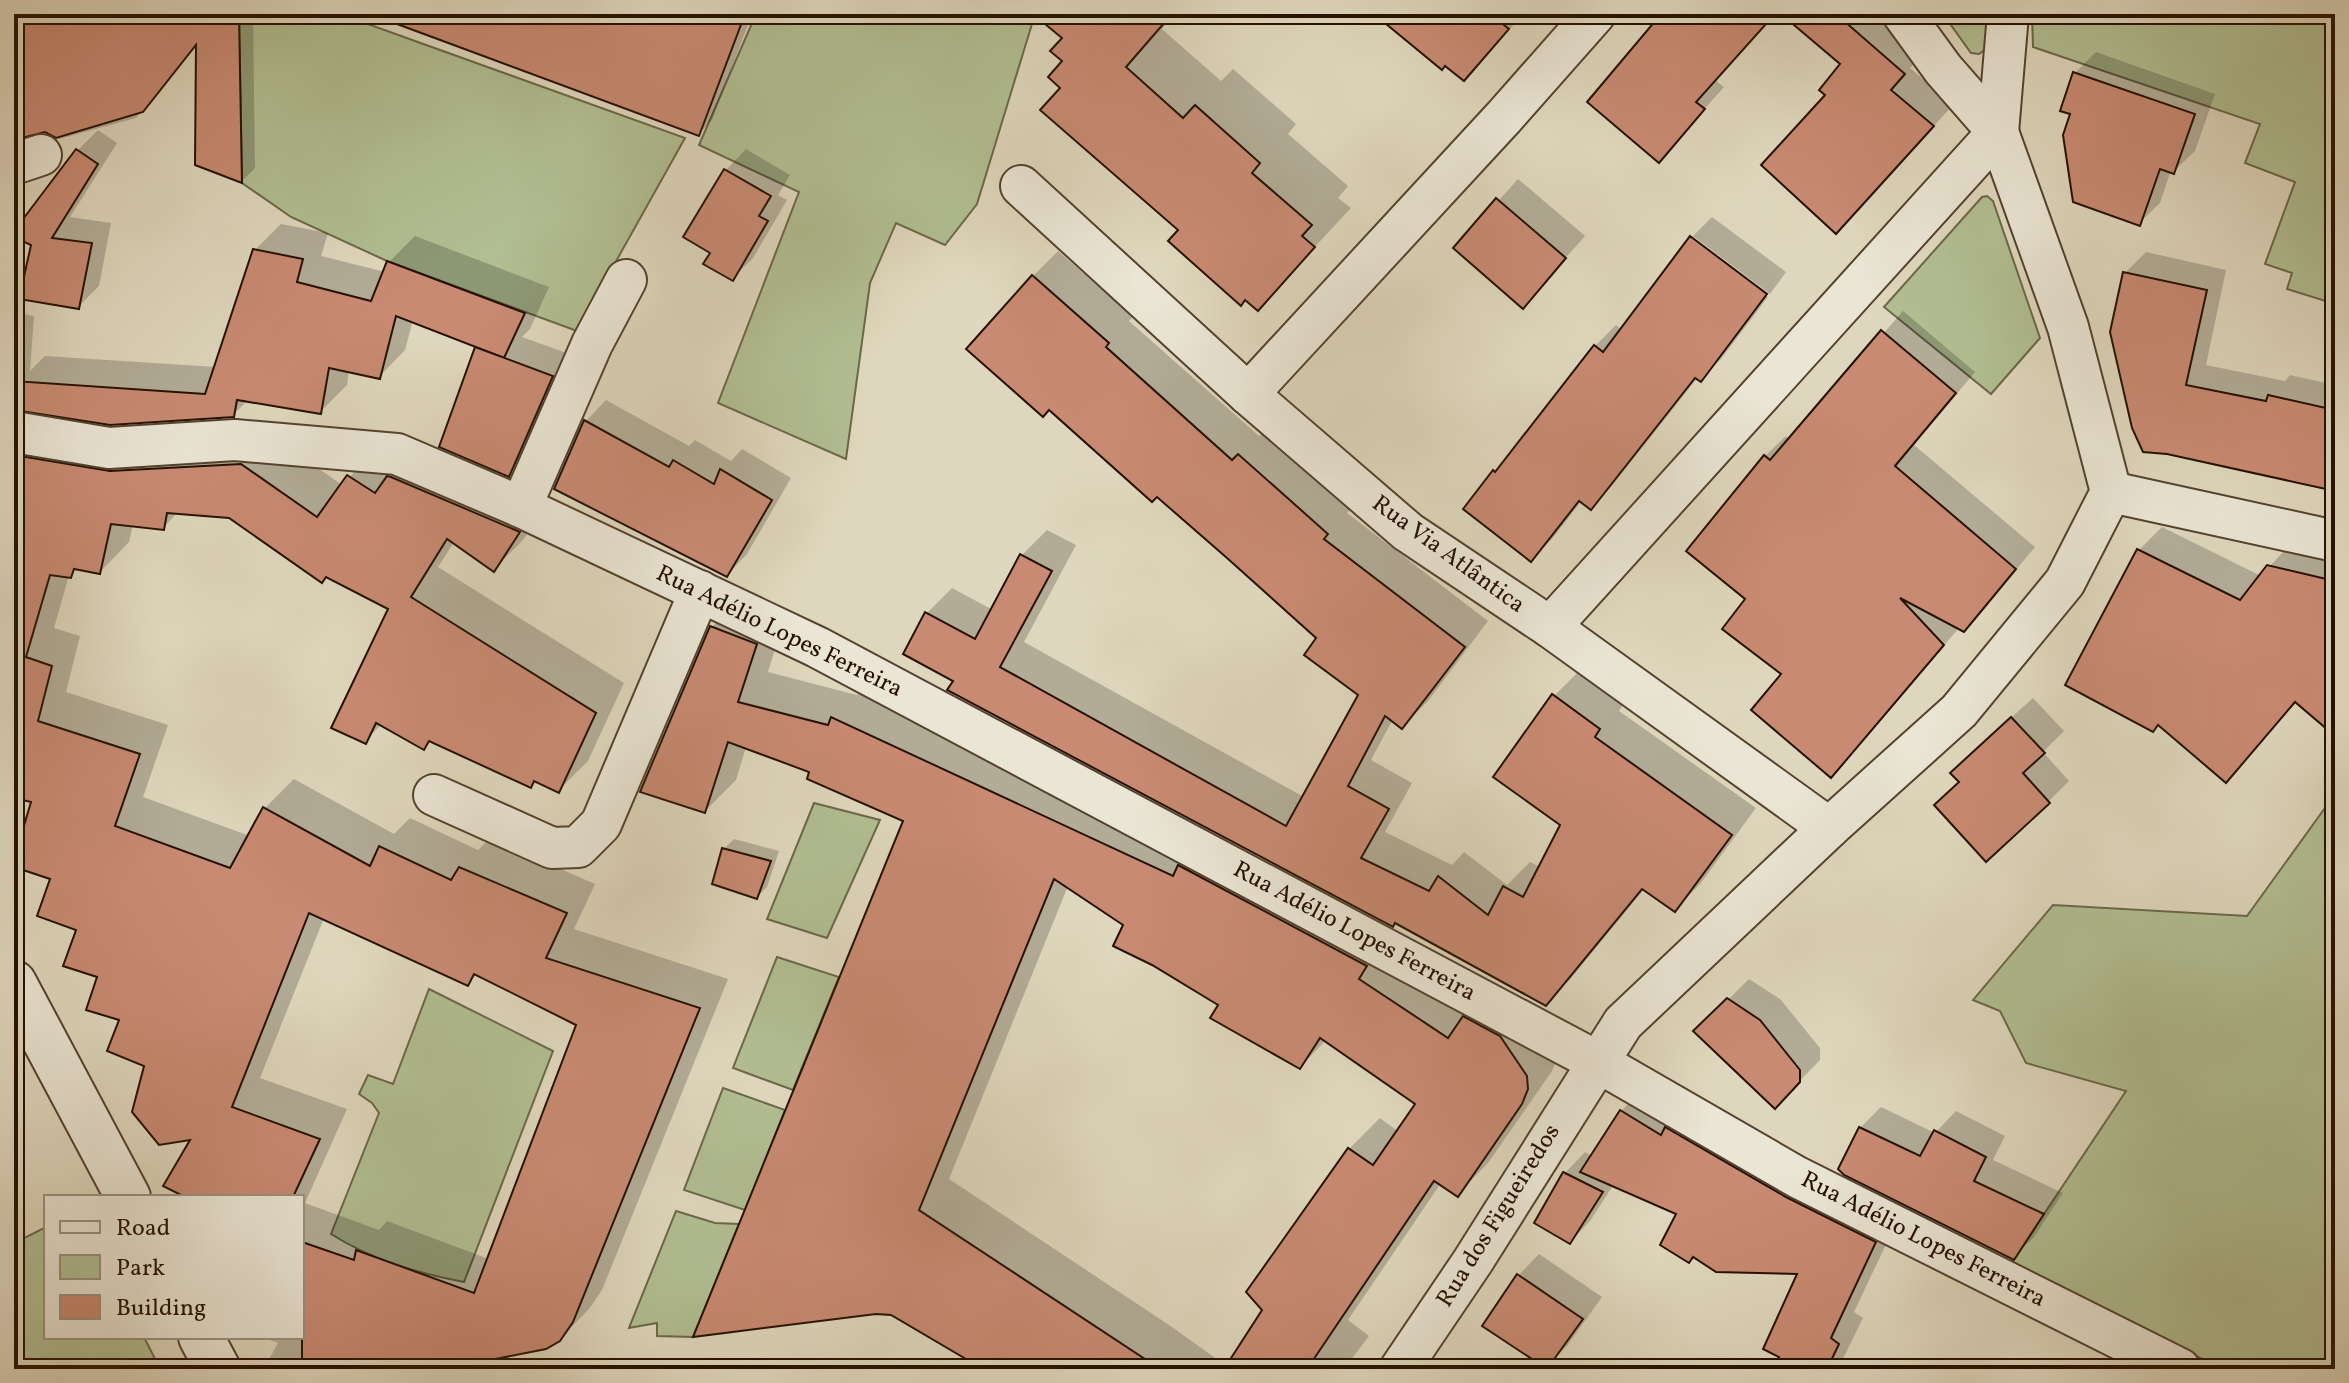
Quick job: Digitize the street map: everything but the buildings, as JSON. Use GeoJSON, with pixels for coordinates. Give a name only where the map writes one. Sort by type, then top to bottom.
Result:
{"type":"FeatureCollection","features":[{"type":"Feature","properties":{"kind":"street"},"geometry":{"type":"LineString","coordinates":[[1248,394],[1595,14]]}},
{"type":"Feature","properties":{"kind":"street"},"geometry":{"type":"LineString","coordinates":[[1903,14],[1943,69],[1998,132],[2068,327],[2111,492],[2335,541]]}},
{"type":"Feature","properties":{"kind":"street"},"geometry":{"type":"LineString","coordinates":[[1550,627],[1998,132],[2008,14]]}},
{"type":"Feature","properties":{"kind":"street","name":"Rua Via Atlântica"},"geometry":{"type":"LineString","coordinates":[[1021,186],[1248,394],[1408,532],[1550,627],[1829,828]]}},
{"type":"Feature","properties":{"kind":"street"},"geometry":{"type":"LineString","coordinates":[[521,507],[592,344],[626,280]]}},
{"type":"Feature","properties":{"kind":"street","name":"Rua Adélio Lopes Ferreira"},"geometry":{"type":"LineString","coordinates":[[14,432],[109,448],[235,440],[397,454],[521,507],[817,647],[1596,1061],[1797,1177],[2180,1369]]}},
{"type":"Feature","properties":{"kind":"street","name":"Rua dos Figueiredos"},"geometry":{"type":"LineString","coordinates":[[1400,1369],[1473,1261],[1596,1061],[1623,1023],[1829,828],[1959,711],[2065,582],[2111,492]]}},
{"type":"Feature","properties":{"kind":"street"},"geometry":{"type":"LineString","coordinates":[[434,795],[552,848],[578,847],[601,824],[700,591]]}},
{"type":"Feature","properties":{"kind":"street"},"geometry":{"type":"LineString","coordinates":[[14,983],[127,1195]]}},
{"type":"Feature","properties":{"kind":"street"},"geometry":{"type":"LineString","coordinates":[[202,1339],[218,1369]]}},
{"type":"Feature","properties":{"kind":"green space"},"geometry":{"type":"Polygon","coordinates":[[[239,14],[340,14],[685,138],[577,331],[387,261],[291,217],[242,183],[239,14]]]}},
{"type":"Feature","properties":{"kind":"green space"},"geometry":{"type":"Polygon","coordinates":[[[756,14],[1035,14],[977,204],[945,245],[896,223],[870,283],[846,459],[718,403],[799,192],[699,145],[756,14]]]}},
{"type":"Feature","properties":{"kind":"green space"},"geometry":{"type":"Polygon","coordinates":[[[1943,14],[1986,14],[1986,49],[1979,54],[1971,53],[1943,14]]]}},
{"type":"Feature","properties":{"kind":"green space"},"geometry":{"type":"Polygon","coordinates":[[[2032,14],[2335,14],[2335,304],[2287,289],[2292,273],[2265,264],[2295,182],[2245,163],[2260,124],[2033,47],[2032,14]]]}},
{"type":"Feature","properties":{"kind":"green space"},"geometry":{"type":"Polygon","coordinates":[[[1987,196],[1993,201],[2040,338],[1991,394],[1884,307],[1982,197],[1987,196]]]}},
{"type":"Feature","properties":{"kind":"green space"},"geometry":{"type":"Polygon","coordinates":[[[2335,794],[2335,1369],[2222,1369],[2012,1262],[2126,1091],[2026,1063],[2000,1011],[1973,1000],[2053,905],[2247,916],[2335,794]]]}},
{"type":"Feature","properties":{"kind":"green space"},"geometry":{"type":"Polygon","coordinates":[[[814,803],[880,820],[827,938],[767,919],[814,803]]]}},
{"type":"Feature","properties":{"kind":"green space"},"geometry":{"type":"Polygon","coordinates":[[[777,957],[839,977],[793,1090],[733,1068],[777,957]]]}},
{"type":"Feature","properties":{"kind":"green space"},"geometry":{"type":"Polygon","coordinates":[[[429,989],[553,1051],[464,1282],[395,1264],[331,1234],[379,1113],[372,1103],[359,1094],[368,1075],[393,1084],[429,989]]]}},
{"type":"Feature","properties":{"kind":"green space"},"geometry":{"type":"Polygon","coordinates":[[[723,1088],[785,1110],[745,1210],[684,1190],[723,1088]]]}},
{"type":"Feature","properties":{"kind":"green space"},"geometry":{"type":"Polygon","coordinates":[[[676,1211],[715,1223],[739,1224],[693,1337],[657,1336],[657,1323],[629,1328],[676,1211]]]}},
{"type":"Feature","properties":{"kind":"green space"},"geometry":{"type":"Polygon","coordinates":[[[44,1228],[44,1339],[145,1339],[160,1369],[14,1369],[14,1243],[44,1228]]]}}]}
